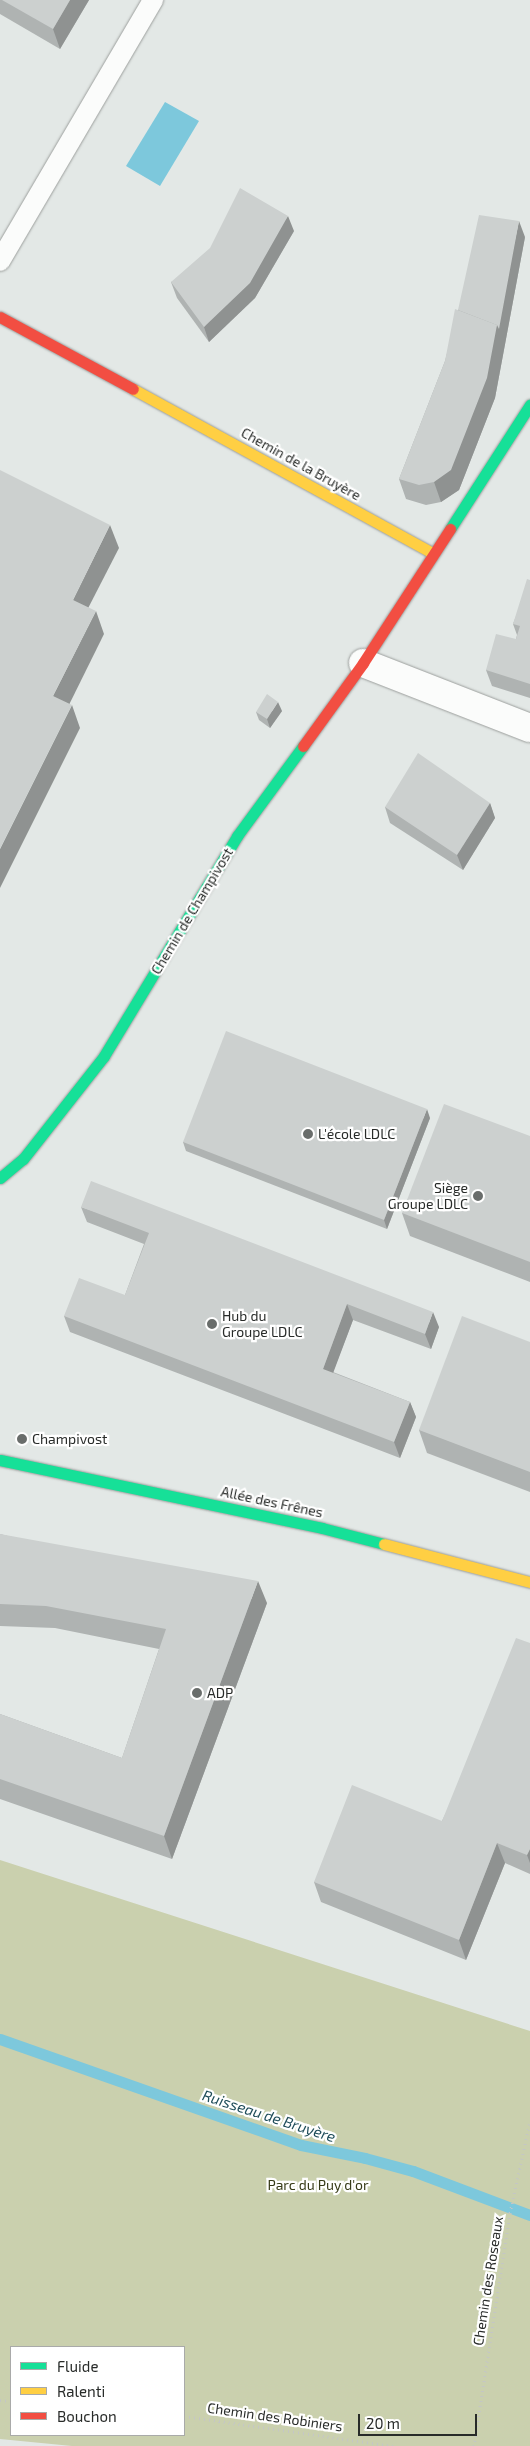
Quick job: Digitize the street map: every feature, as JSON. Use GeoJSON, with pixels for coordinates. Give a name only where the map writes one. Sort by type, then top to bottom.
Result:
{"type":"FeatureCollection","features":[{"type":"Feature","properties":{"kind":"street","name":"Chemin de la Bruyère"},"geometry":{"type":"LineString","coordinates":[[0,317],[434,553]]}},
{"type":"Feature","properties":{"kind":"street"},"geometry":{"type":"LineString","coordinates":[[434,553],[530,406]]}},
{"type":"Feature","properties":{"kind":"street","name":"Chemin de Champivost"},"geometry":{"type":"LineString","coordinates":[[0,1191],[104,1056],[238,836],[363,663],[434,553]]}},
{"type":"Feature","properties":{"kind":"street"},"geometry":{"type":"LineString","coordinates":[[363,663],[530,728]]}},
{"type":"Feature","properties":{"kind":"street","name":"Chemin de Champivost"},"geometry":{"type":"LineString","coordinates":[[0,1178],[23,1159]]}},
{"type":"Feature","properties":{"kind":"street","name":"Allée des Frênes"},"geometry":{"type":"LineString","coordinates":[[2,1462],[322,1528],[530,1582]]}},
{"type":"Feature","properties":{"kind":"lane"},"geometry":{"type":"LineString","coordinates":[[0,261],[153,0]]}},
{"type":"Feature","properties":{"kind":"path","name":"Chemin des Roseaux"},"geometry":{"type":"LineString","coordinates":[[474,2446],[510,2213],[530,2121]]}},
{"type":"Feature","properties":{"kind":"path","name":"Chemin des Robiniers"},"geometry":{"type":"LineString","coordinates":[[185,2416],[393,2446]]}},
{"type":"Feature","properties":{"kind":"green space","name":"Parc du Puy d'or"},"geometry":{"type":"Polygon","coordinates":[[[0,1860],[530,2031],[530,2446],[72,2446],[0,2439],[0,1860]]]}},
{"type":"Feature","properties":{"kind":"water"},"geometry":{"type":"Polygon","coordinates":[[[165,102],[199,121],[160,186],[126,166],[165,102]]]}},
{"type":"Feature","properties":{"kind":"building"},"geometry":{"type":"Polygon","coordinates":[[[2,0],[70,0],[53,29],[2,0]]]}},
{"type":"Feature","properties":{"kind":"building"},"geometry":{"type":"Polygon","coordinates":[[[240,188],[288,216],[250,283],[204,327],[171,282],[210,248],[240,188]]]}},
{"type":"Feature","properties":{"kind":"building"},"geometry":{"type":"Polygon","coordinates":[[[479,215],[519,221],[499,329],[497,325],[458,310],[479,215]]]}},
{"type":"Feature","properties":{"kind":"building"},"geometry":{"type":"Polygon","coordinates":[[[455,309],[497,325],[487,378],[451,470],[434,482],[419,485],[399,479],[445,361],[455,309]]]}},
{"type":"Feature","properties":{"kind":"building"},"geometry":{"type":"Polygon","coordinates":[[[0,470],[110,525],[73,600],[96,611],[53,696],[72,705],[0,849],[0,470]]]}},
{"type":"Feature","properties":{"kind":"building"},"geometry":{"type":"Polygon","coordinates":[[[527,579],[530,580],[530,684],[486,670],[496,634],[516,639],[520,626],[513,624],[527,579]]]}},
{"type":"Feature","properties":{"kind":"building"},"geometry":{"type":"Polygon","coordinates":[[[267,694],[278,702],[267,719],[256,712],[267,694]]]}},
{"type":"Feature","properties":{"kind":"building"},"geometry":{"type":"Polygon","coordinates":[[[418,753],[490,803],[457,855],[385,807],[418,753]]]}},
{"type":"Feature","properties":{"kind":"building","name":"L'école LDLC"},"geometry":{"type":"Polygon","coordinates":[[[226,1031],[427,1109],[384,1220],[183,1142],[226,1031]]]}},
{"type":"Feature","properties":{"kind":"building","name":"Siège Groupe LDLC"},"geometry":{"type":"Polygon","coordinates":[[[444,1104],[530,1136],[530,1262],[402,1213],[444,1104]]]}},
{"type":"Feature","properties":{"kind":"building","name":"Hub du Groupe LDLC"},"geometry":{"type":"Polygon","coordinates":[[[91,1181],[433,1312],[425,1334],[347,1304],[323,1369],[410,1402],[394,1442],[64,1316],[79,1278],[125,1295],[149,1233],[81,1207],[91,1181]]]}},
{"type":"Feature","properties":{"kind":"building"},"geometry":{"type":"Polygon","coordinates":[[[462,1316],[530,1342],[530,1472],[419,1430],[462,1316]]]}},
{"type":"Feature","properties":{"kind":"building","name":"ADP"},"geometry":{"type":"Polygon","coordinates":[[[0,1534],[258,1581],[164,1836],[0,1779],[0,1714],[122,1758],[166,1629],[46,1606],[0,1604],[0,1534]]]}},
{"type":"Feature","properties":{"kind":"building"},"geometry":{"type":"Polygon","coordinates":[[[516,1638],[530,1643],[530,1849],[527,1855],[497,1843],[459,1940],[314,1882],[352,1785],[442,1821],[516,1638]]]}},
{"type":"Feature","properties":{"kind":"waterway","name":"Ruisseau de Bruyère"},"geometry":{"type":"LineString","coordinates":[[0,2039],[301,2145],[365,2158],[413,2171],[530,2215]]}},
{"type":"Feature","properties":{"kind":"traffic: fast"},"geometry":{"type":"LineString","coordinates":[[450,529],[530,405]]}},
{"type":"Feature","properties":{"kind":"traffic: fast"},"geometry":{"type":"LineString","coordinates":[[0,1178],[23,1159],[104,1056],[237,836],[303,746]]}},
{"type":"Feature","properties":{"kind":"traffic: fast"},"geometry":{"type":"LineString","coordinates":[[0,1460],[322,1528],[384,1544]]}},
{"type":"Feature","properties":{"kind":"traffic: slow"},"geometry":{"type":"LineString","coordinates":[[133,389],[433,553]]}},
{"type":"Feature","properties":{"kind":"traffic: slow"},"geometry":{"type":"LineString","coordinates":[[384,1544],[530,1582]]}},
{"type":"Feature","properties":{"kind":"traffic: jam"},"geometry":{"type":"LineString","coordinates":[[0,317],[133,389]]}},
{"type":"Feature","properties":{"kind":"traffic: jam"},"geometry":{"type":"LineString","coordinates":[[303,746],[363,663],[450,529]]}},
{"type":"Feature","properties":{"kind":"place","name":"L'école LDLC"},"geometry":{"type":"Point","coordinates":[308,1134]}},
{"type":"Feature","properties":{"kind":"place","name":"Siège Groupe LDLC"},"geometry":{"type":"Point","coordinates":[478,1196]}},
{"type":"Feature","properties":{"kind":"place","name":"Hub du Groupe LDLC"},"geometry":{"type":"Point","coordinates":[212,1324]}},
{"type":"Feature","properties":{"kind":"place","name":"Champivost"},"geometry":{"type":"Point","coordinates":[22,1439]}},
{"type":"Feature","properties":{"kind":"place","name":"ADP"},"geometry":{"type":"Point","coordinates":[197,1693]}}]}
